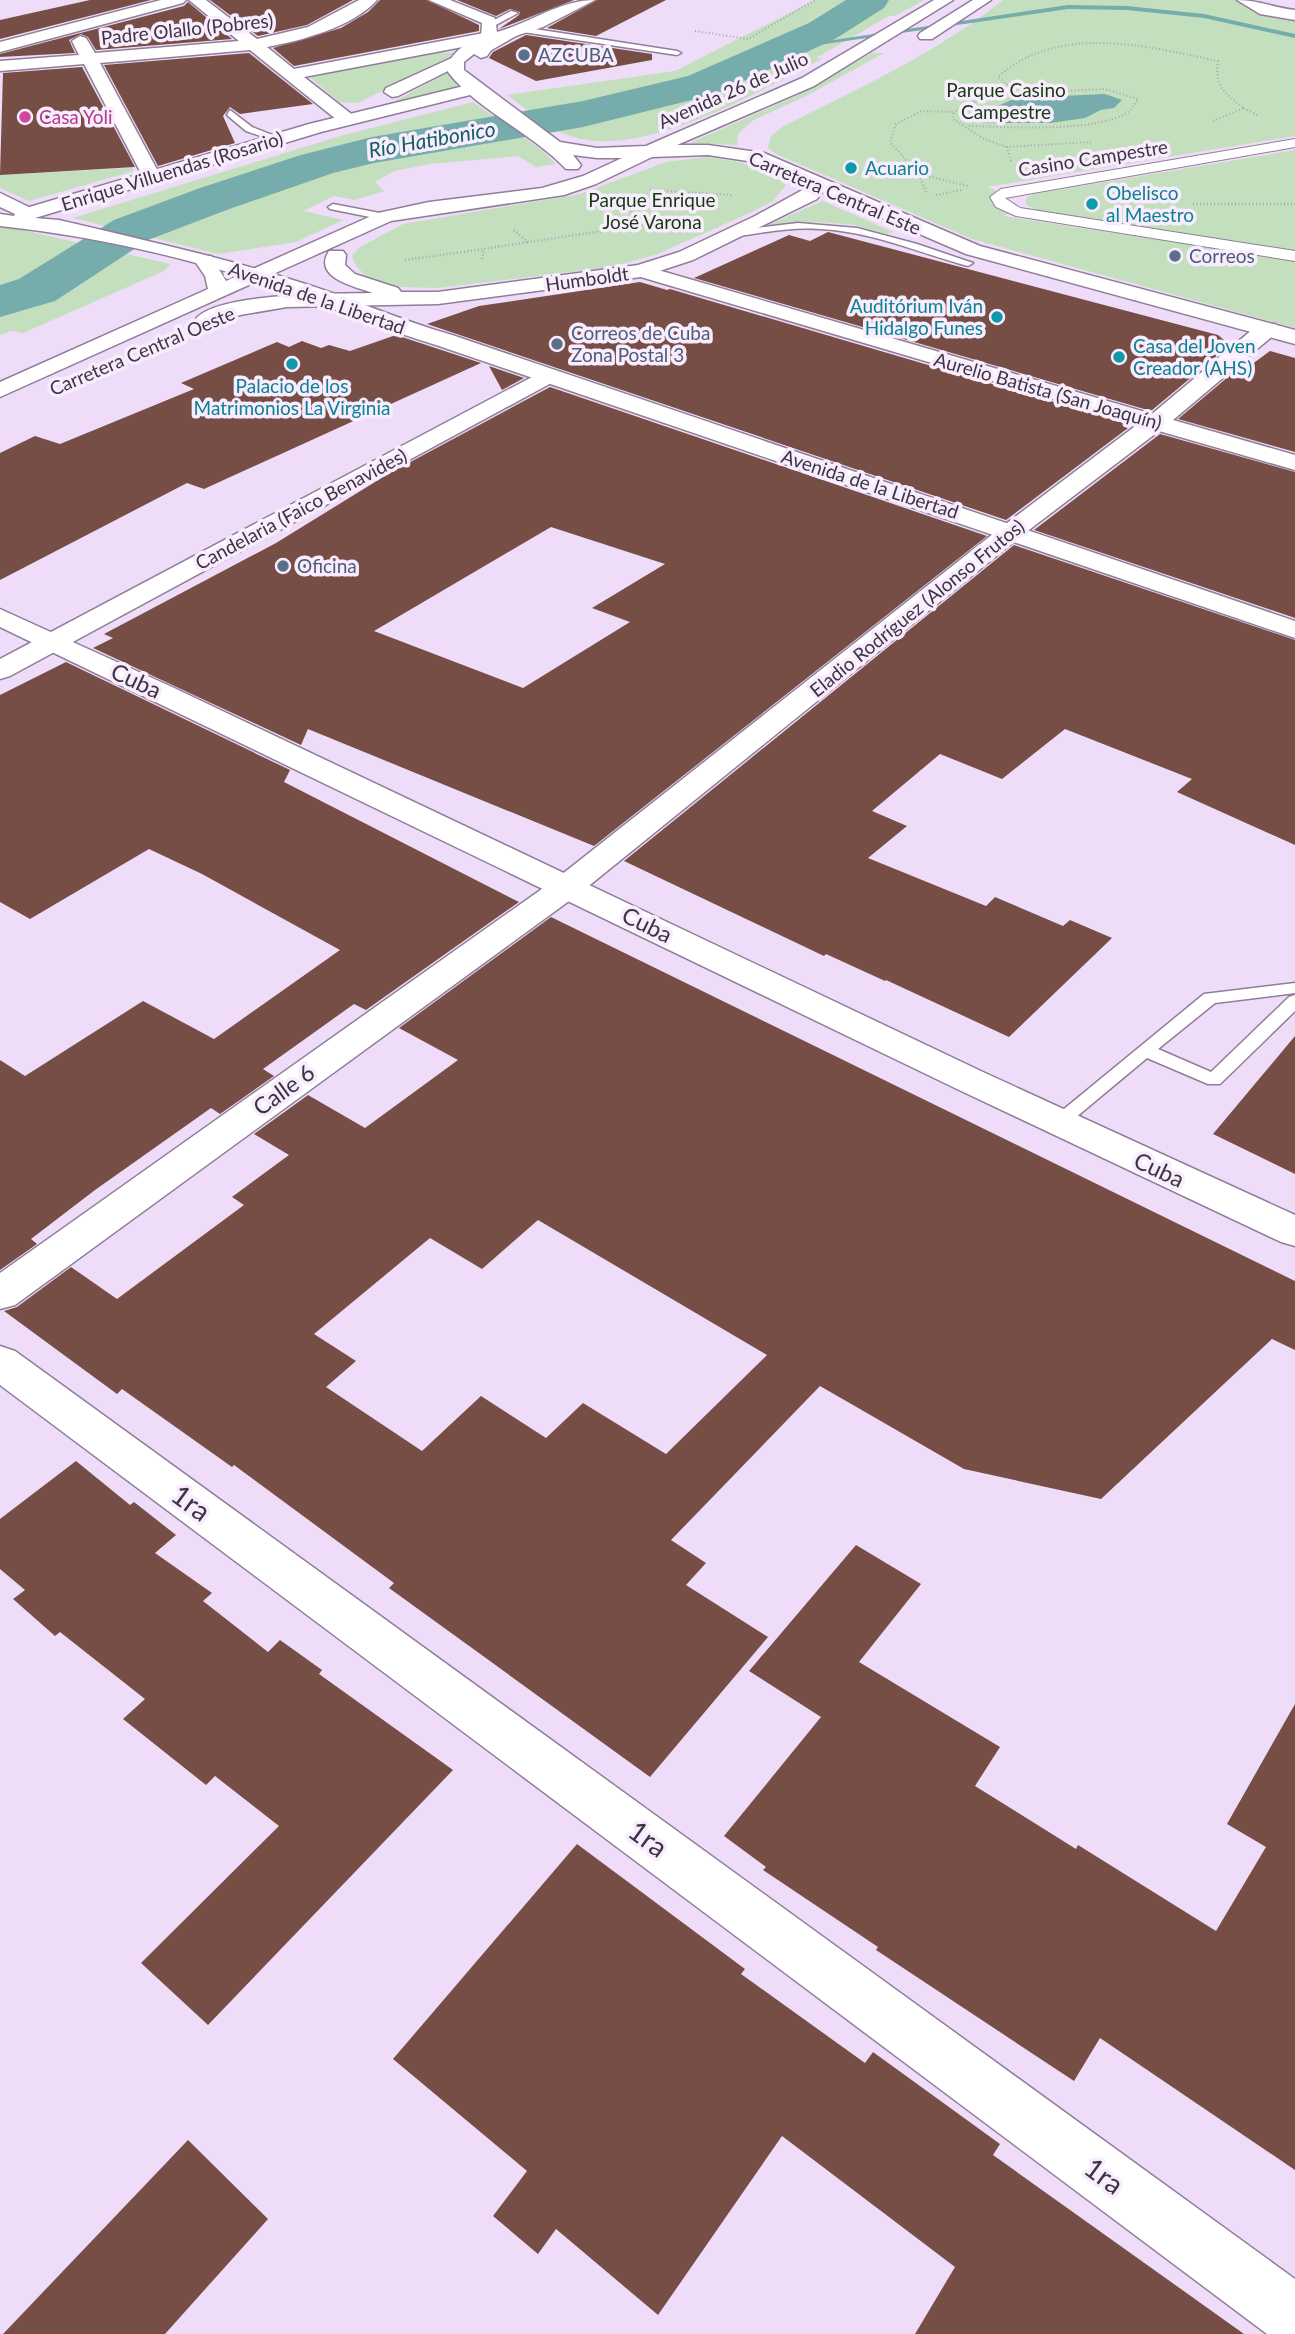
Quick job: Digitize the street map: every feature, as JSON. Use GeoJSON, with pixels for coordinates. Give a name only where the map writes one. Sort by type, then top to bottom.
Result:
{"type":"FeatureCollection","features":[{"type":"Feature","properties":{"kind":"main road"},"geometry":{"type":"LineString","coordinates":[[0,47],[178,0]]}},
{"type":"Feature","properties":{"kind":"main road"},"geometry":{"type":"LineString","coordinates":[[197,0],[293,74],[344,118]]}},
{"type":"Feature","properties":{"kind":"main road","name":"Padre Olallo (Pobres)"},"geometry":{"type":"LineString","coordinates":[[0,66],[252,45],[309,34],[369,0]]}},
{"type":"Feature","properties":{"kind":"main road"},"geometry":{"type":"LineString","coordinates":[[437,0],[489,30],[471,64],[469,73],[475,88]]}},
{"type":"Feature","properties":{"kind":"main road","name":"Enrique Villuendas (Rosario)"},"geometry":{"type":"LineString","coordinates":[[293,74],[489,30],[522,29],[587,0]]}},
{"type":"Feature","properties":{"kind":"main road","name":"Avenida 26 de Julio"},"geometry":{"type":"LineString","coordinates":[[646,153],[761,105],[855,55],[945,0]]}},
{"type":"Feature","properties":{"kind":"main road"},"geometry":{"type":"LineString","coordinates":[[1245,0],[1265,11],[1295,16]]}},
{"type":"Feature","properties":{"kind":"main road"},"geometry":{"type":"LineString","coordinates":[[916,43],[976,4]]}},
{"type":"Feature","properties":{"kind":"main road"},"geometry":{"type":"LineString","coordinates":[[71,28],[92,60],[152,177]]}},
{"type":"Feature","properties":{"kind":"main road","name":"Enrique Villuendas (Rosario)"},"geometry":{"type":"LineString","coordinates":[[344,118],[456,61],[489,30]]}},
{"type":"Feature","properties":{"kind":"main road"},"geometry":{"type":"LineString","coordinates":[[456,61],[456,72],[548,142],[581,177],[571,187]]}},
{"type":"Feature","properties":{"kind":"main road","name":"Enrique Villuendas (Rosario)"},"geometry":{"type":"LineString","coordinates":[[0,219],[28,214],[344,118],[475,88]]}},
{"type":"Feature","properties":{"kind":"main road"},"geometry":{"type":"LineString","coordinates":[[548,142],[597,153],[646,153]]}},
{"type":"Feature","properties":{"kind":"main road","name":"Carretera Central Este"},"geometry":{"type":"LineString","coordinates":[[257,275],[385,217],[571,187],[646,153],[755,149],[811,181],[974,250],[1295,337]]}},
{"type":"Feature","properties":{"kind":"main road","name":"Humboldt"},"geometry":{"type":"LineString","coordinates":[[321,297],[451,297],[641,271],[686,256],[810,195],[815,188],[811,181]]}},
{"type":"Feature","properties":{"kind":"main road"},"geometry":{"type":"LineString","coordinates":[[0,199],[28,214],[60,226]]}},
{"type":"Feature","properties":{"kind":"main road"},"geometry":{"type":"LineString","coordinates":[[0,219],[60,226]]}},
{"type":"Feature","properties":{"kind":"main road"},"geometry":{"type":"LineString","coordinates":[[321,297],[311,284],[365,225]]}},
{"type":"Feature","properties":{"kind":"main road","name":"Avenida de la Libertad"},"geometry":{"type":"LineString","coordinates":[[60,226],[257,275],[395,326],[444,340],[1012,531],[1295,630]]}},
{"type":"Feature","properties":{"kind":"main road"},"geometry":{"type":"LineString","coordinates":[[336,255],[335,267],[348,278],[402,295],[451,297]]}},
{"type":"Feature","properties":{"kind":"main road"},"geometry":{"type":"LineString","coordinates":[[197,259],[215,276],[219,293]]}},
{"type":"Feature","properties":{"kind":"main road","name":"Aurelio Batista (San Joaquín)"},"geometry":{"type":"LineString","coordinates":[[641,271],[1295,463]]}},
{"type":"Feature","properties":{"kind":"main road","name":"Carretera Central Oeste"},"geometry":{"type":"LineString","coordinates":[[0,390],[257,275]]}},
{"type":"Feature","properties":{"kind":"main road","name":"Carretera Central Oeste"},"geometry":{"type":"LineString","coordinates":[[13,408],[216,316],[259,304],[321,297]]}},
{"type":"Feature","properties":{"kind":"main road","name":"Avenida de la Libertad"},"geometry":{"type":"LineString","coordinates":[[444,340],[429,315],[431,307],[451,297]]}},
{"type":"Feature","properties":{"kind":"main road","name":"Eladio Rodríguez (Alonso Frutos)"},"geometry":{"type":"LineString","coordinates":[[568,886],[1012,531],[1156,422],[1267,330]]}},
{"type":"Feature","properties":{"kind":"main road","name":"Candelaria (Faico Benavides)"},"geometry":{"type":"LineString","coordinates":[[0,670],[547,376]]}},
{"type":"Feature","properties":{"kind":"main road","name":"Cuba"},"geometry":{"type":"LineString","coordinates":[[0,617],[568,886],[1056,1123],[1295,1233]]}},
{"type":"Feature","properties":{"kind":"main road","name":"Calle 6"},"geometry":{"type":"LineString","coordinates":[[0,1294],[568,886]]}},
{"type":"Feature","properties":{"kind":"main road","name":"1ra"},"geometry":{"type":"LineString","coordinates":[[0,1362],[1295,2317]]}},
{"type":"Feature","properties":{"kind":"street","name":"Casino Campestre"},"geometry":{"type":"LineString","coordinates":[[1295,143],[1000,193],[997,197],[998,201],[1016,212],[1295,256]]}},
{"type":"Feature","properties":{"kind":"lane"},"geometry":{"type":"LineString","coordinates":[[489,30],[514,13]]}},
{"type":"Feature","properties":{"kind":"lane"},"geometry":{"type":"LineString","coordinates":[[522,29],[677,52]]}},
{"type":"Feature","properties":{"kind":"lane"},"geometry":{"type":"LineString","coordinates":[[230,113],[249,129],[278,139]]}},
{"type":"Feature","properties":{"kind":"lane"},"geometry":{"type":"LineString","coordinates":[[333,207],[385,217]]}},
{"type":"Feature","properties":{"kind":"lane"},"geometry":{"type":"LineString","coordinates":[[732,234],[819,226],[845,229],[968,263]]}},
{"type":"Feature","properties":{"kind":"lane"},"geometry":{"type":"LineString","coordinates":[[1056,1123],[1210,998],[1295,988]]}},
{"type":"Feature","properties":{"kind":"lane"},"geometry":{"type":"LineString","coordinates":[[1146,1051],[1214,1080],[1295,1001]]}},
{"type":"Feature","properties":{"kind":"path"},"geometry":{"type":"LineString","coordinates":[[695,31],[748,39],[815,0]]}},
{"type":"Feature","properties":{"kind":"path"},"geometry":{"type":"LineString","coordinates":[[1017,93],[999,77],[1017,60],[1059,45],[1126,44],[1218,61],[1214,76],[1219,89],[1244,108],[1218,121],[1208,122]]}},
{"type":"Feature","properties":{"kind":"path"},"geometry":{"type":"LineString","coordinates":[[928,197],[918,173],[890,142],[896,124],[922,111],[954,112],[973,102],[1017,93],[1105,89],[1138,99],[1130,111],[1106,120],[1039,128],[968,126]]}},
{"type":"Feature","properties":{"kind":"path"},"geometry":{"type":"LineString","coordinates":[[954,112],[953,119],[968,126],[984,139],[1007,147],[1099,142]]}},
{"type":"Feature","properties":{"kind":"path"},"geometry":{"type":"LineString","coordinates":[[1007,147],[1012,164],[1040,186]]}},
{"type":"Feature","properties":{"kind":"path"},"geometry":{"type":"LineString","coordinates":[[918,173],[972,187]]}},
{"type":"Feature","properties":{"kind":"path"},"geometry":{"type":"LineString","coordinates":[[512,228],[528,242],[664,222],[571,187]]}},
{"type":"Feature","properties":{"kind":"path"},"geometry":{"type":"LineString","coordinates":[[644,191],[716,192],[792,204]]}},
{"type":"Feature","properties":{"kind":"path"},"geometry":{"type":"LineString","coordinates":[[1187,204],[1295,204]]}},
{"type":"Feature","properties":{"kind":"path"},"geometry":{"type":"LineString","coordinates":[[394,261],[484,249]]}},
{"type":"Feature","properties":{"kind":"green space"},"geometry":{"type":"Polygon","coordinates":[[[815,0],[924,0],[895,16],[889,16],[816,58],[823,58],[734,104],[665,131],[631,139],[599,141],[570,136],[545,123],[507,95],[675,71],[815,0]]]}},
{"type":"Feature","properties":{"kind":"green space","name":"Parque Casino Campestre"},"geometry":{"type":"Polygon","coordinates":[[[1003,0],[1236,0],[1256,13],[1295,18],[1295,136],[987,187],[1001,193],[1016,211],[1003,216],[1295,261],[1295,328],[972,239],[774,153],[768,147],[771,136],[782,127],[924,53],[1003,0]]]}},
{"type":"Feature","properties":{"kind":"green space"},"geometry":{"type":"Polygon","coordinates":[[[435,52],[454,53],[456,56],[357,103],[339,102],[311,78],[315,74],[435,52]]]}},
{"type":"Feature","properties":{"kind":"green space"},"geometry":{"type":"Polygon","coordinates":[[[872,53],[884,53],[808,95],[752,121],[738,134],[737,145],[690,143],[798,95],[872,53]]]}},
{"type":"Feature","properties":{"kind":"green space"},"geometry":{"type":"Polygon","coordinates":[[[447,73],[457,83],[454,89],[382,108],[447,73]]]}},
{"type":"Feature","properties":{"kind":"green space"},"geometry":{"type":"Polygon","coordinates":[[[473,102],[543,151],[556,164],[536,167],[518,156],[430,164],[394,171],[375,182],[384,191],[355,200],[334,196],[303,211],[343,220],[296,242],[218,254],[73,218],[340,136],[473,102]]]}},
{"type":"Feature","properties":{"kind":"green space","name":"Parque Casino Campestre"},"geometry":{"type":"Polygon","coordinates":[[[1295,150],[1295,251],[1038,211],[1026,204],[1026,198],[1034,194],[1295,150]]]}},
{"type":"Feature","properties":{"kind":"green space","name":"Parque Enrique José Varona"},"geometry":{"type":"Polygon","coordinates":[[[708,157],[759,168],[786,185],[773,201],[752,212],[655,255],[611,267],[438,288],[401,287],[369,279],[356,266],[352,256],[360,247],[403,224],[580,194],[666,162],[708,157]]]}},
{"type":"Feature","properties":{"kind":"green space"},"geometry":{"type":"Polygon","coordinates":[[[132,168],[134,171],[29,201],[0,188],[0,175],[132,168]]]}},
{"type":"Feature","properties":{"kind":"green space"},"geometry":{"type":"Polygon","coordinates":[[[823,201],[893,232],[887,234],[855,225],[818,222],[766,226],[823,201]]]}},
{"type":"Feature","properties":{"kind":"green space"},"geometry":{"type":"Polygon","coordinates":[[[9,227],[170,264],[164,271],[23,333],[11,331],[0,335],[0,228],[9,227]]]}},
{"type":"Feature","properties":{"kind":"shaded area"},"geometry":{"type":"Polygon","coordinates":[[[1105,94],[1122,100],[1114,108],[1101,110],[1085,118],[1050,123],[983,123],[968,117],[972,113],[1016,98],[1105,94]]]}},
{"type":"Feature","properties":{"kind":"building"},"geometry":{"type":"Polygon","coordinates":[[[90,0],[151,0],[0,39],[0,20],[90,0]]]}},
{"type":"Feature","properties":{"kind":"building"},"geometry":{"type":"Polygon","coordinates":[[[210,0],[353,0],[307,25],[258,36],[210,0]]]}},
{"type":"Feature","properties":{"kind":"building"},"geometry":{"type":"Polygon","coordinates":[[[380,0],[427,0],[479,25],[479,31],[294,66],[273,48],[341,28],[368,12],[380,0]]]}},
{"type":"Feature","properties":{"kind":"building"},"geometry":{"type":"Polygon","coordinates":[[[457,0],[574,0],[499,29],[520,12],[510,9],[496,16],[457,0]]]}},
{"type":"Feature","properties":{"kind":"building"},"geometry":{"type":"Polygon","coordinates":[[[597,0],[666,0],[596,36],[547,28],[597,0]]]}},
{"type":"Feature","properties":{"kind":"building"},"geometry":{"type":"Polygon","coordinates":[[[188,2],[232,39],[96,50],[88,37],[81,34],[69,40],[75,53],[0,57],[0,54],[184,6],[188,2]]]}},
{"type":"Feature","properties":{"kind":"building"},"geometry":{"type":"Polygon","coordinates":[[[526,35],[652,54],[652,60],[536,81],[489,58],[493,52],[526,35]]]}},
{"type":"Feature","properties":{"kind":"building"},"geometry":{"type":"Polygon","coordinates":[[[249,53],[313,104],[240,114],[230,107],[223,116],[235,143],[158,166],[104,65],[249,53]]]}},
{"type":"Feature","properties":{"kind":"building"},"geometry":{"type":"Polygon","coordinates":[[[82,67],[135,167],[0,175],[3,73],[82,67]]]}},
{"type":"Feature","properties":{"kind":"building"},"geometry":{"type":"Polygon","coordinates":[[[828,232],[1218,335],[1230,345],[1151,411],[694,278],[789,235],[810,241],[828,232]]]}},
{"type":"Feature","properties":{"kind":"building"},"geometry":{"type":"Polygon","coordinates":[[[640,282],[1132,425],[1006,520],[427,324],[479,306],[640,282]]]}},
{"type":"Feature","properties":{"kind":"building"},"geometry":{"type":"Polygon","coordinates":[[[396,335],[481,363],[204,489],[187,483],[0,580],[0,453],[35,436],[60,444],[194,389],[181,383],[277,342],[289,347],[302,341],[321,348],[329,345],[350,351],[396,335]]]}},
{"type":"Feature","properties":{"kind":"building"},"geometry":{"type":"Polygon","coordinates":[[[1270,351],[1295,358],[1295,452],[1178,419],[1247,361],[1251,365],[1270,351]]]}},
{"type":"Feature","properties":{"kind":"building"},"geometry":{"type":"Polygon","coordinates":[[[489,366],[524,378],[502,390],[489,366]]]}},
{"type":"Feature","properties":{"kind":"building"},"geometry":{"type":"Polygon","coordinates":[[[550,387],[987,536],[594,846],[308,729],[301,745],[93,648],[113,638],[104,634],[276,543],[388,474],[550,387]],[[551,527],[374,631],[523,688],[630,622],[592,608],[665,564],[551,527]]]}},
{"type":"Feature","properties":{"kind":"building"},"geometry":{"type":"Polygon","coordinates":[[[1160,434],[1295,472],[1295,618],[1034,530],[1160,434]]]}},
{"type":"Feature","properties":{"kind":"building"},"geometry":{"type":"Polygon","coordinates":[[[1014,545],[1295,640],[1295,845],[1177,792],[1192,779],[1065,729],[1002,779],[940,754],[872,811],[907,826],[868,858],[986,906],[995,897],[1063,926],[1070,920],[1112,938],[1009,1037],[886,980],[826,954],[824,956],[624,861],[1014,545]]]}},
{"type":"Feature","properties":{"kind":"building"},"geometry":{"type":"Polygon","coordinates":[[[66,662],[290,770],[284,782],[519,902],[366,1010],[354,1004],[263,1069],[274,1076],[220,1114],[211,1108],[95,1190],[31,1239],[37,1244],[0,1270],[0,1060],[25,1076],[143,1001],[214,1039],[340,950],[202,874],[149,849],[30,919],[0,902],[0,695],[66,662]]]}},
{"type":"Feature","properties":{"kind":"building"},"geometry":{"type":"Polygon","coordinates":[[[551,917],[1295,1281],[1295,1350],[1272,1339],[1101,1499],[964,1469],[820,1386],[671,1540],[706,1563],[686,1585],[768,1637],[650,1777],[389,1588],[394,1583],[234,1465],[232,1467],[122,1389],[117,1394],[4,1311],[17,1307],[71,1267],[117,1299],[244,1205],[232,1197],[289,1155],[254,1134],[308,1095],[365,1128],[458,1060],[399,1028],[551,917]],[[538,1220],[482,1269],[430,1238],[314,1334],[356,1361],[326,1387],[422,1451],[481,1396],[546,1438],[583,1403],[666,1454],[767,1355],[538,1220]]]}},
{"type":"Feature","properties":{"kind":"building"},"geometry":{"type":"Polygon","coordinates":[[[1295,1036],[1295,1174],[1213,1134],[1295,1036]]]}},
{"type":"Feature","properties":{"kind":"building"},"geometry":{"type":"Polygon","coordinates":[[[76,1461],[130,1505],[134,1502],[176,1535],[155,1553],[212,1593],[203,1601],[268,1652],[280,1640],[322,1670],[319,1674],[453,1770],[208,2025],[141,1963],[279,1826],[215,1776],[206,1785],[123,1719],[145,1699],[60,1632],[55,1636],[13,1599],[25,1590],[0,1569],[0,1519],[76,1461]]]}},
{"type":"Feature","properties":{"kind":"building"},"geometry":{"type":"Polygon","coordinates":[[[856,1545],[921,1584],[859,1662],[1000,1747],[975,1786],[1076,1849],[1078,1845],[1216,1931],[1266,1847],[1227,1824],[1295,1704],[1295,2170],[1100,2038],[1074,2081],[876,1950],[878,1947],[763,1870],[766,1867],[724,1836],[821,1717],[749,1671],[856,1545]]]}},
{"type":"Feature","properties":{"kind":"building"},"geometry":{"type":"Polygon","coordinates":[[[577,1844],[745,1969],[741,1974],[865,2063],[873,2052],[1000,2144],[993,2155],[1244,2334],[915,2334],[955,2267],[782,2136],[658,2315],[556,2229],[538,2254],[493,2216],[527,2171],[393,2059],[577,1844]]]}},
{"type":"Feature","properties":{"kind":"building"},"geometry":{"type":"Polygon","coordinates":[[[188,2140],[268,2219],[165,2334],[3,2334],[188,2140]]]}},
{"type":"Feature","properties":{"kind":"waterway","name":"Río Hatibonico"},"geometry":{"type":"LineString","coordinates":[[0,302],[37,290],[131,230],[216,198],[317,164],[372,150],[583,114],[702,85],[822,31],[871,0]]}},
{"type":"Feature","properties":{"kind":"waterway"},"geometry":{"type":"LineString","coordinates":[[790,47],[1068,7],[1127,8],[1204,16],[1295,36]]}},
{"type":"Feature","properties":{"kind":"place","name":"AZCUBA"},"geometry":{"type":"Point","coordinates":[524,55]}},
{"type":"Feature","properties":{"kind":"place","name":"Casa Yoli"},"geometry":{"type":"Point","coordinates":[25,117]}},
{"type":"Feature","properties":{"kind":"place","name":"Acuario"},"geometry":{"type":"Point","coordinates":[851,168]}},
{"type":"Feature","properties":{"kind":"place","name":"Obelisco al Maestro"},"geometry":{"type":"Point","coordinates":[1092,204]}},
{"type":"Feature","properties":{"kind":"place","name":"Correos"},"geometry":{"type":"Point","coordinates":[1175,256]}},
{"type":"Feature","properties":{"kind":"place","name":"Auditórium Iván Hidalgo Funes"},"geometry":{"type":"Point","coordinates":[997,317]}},
{"type":"Feature","properties":{"kind":"place","name":"Correos de Cuba Zona Postal 3"},"geometry":{"type":"Point","coordinates":[557,344]}},
{"type":"Feature","properties":{"kind":"place","name":"Casa del Joven Creador (AHS)"},"geometry":{"type":"Point","coordinates":[1119,357]}},
{"type":"Feature","properties":{"kind":"place","name":"Palacio de los Matrimonios La Virginia"},"geometry":{"type":"Point","coordinates":[292,364]}},
{"type":"Feature","properties":{"kind":"place","name":"Oficina"},"geometry":{"type":"Point","coordinates":[283,566]}}]}
